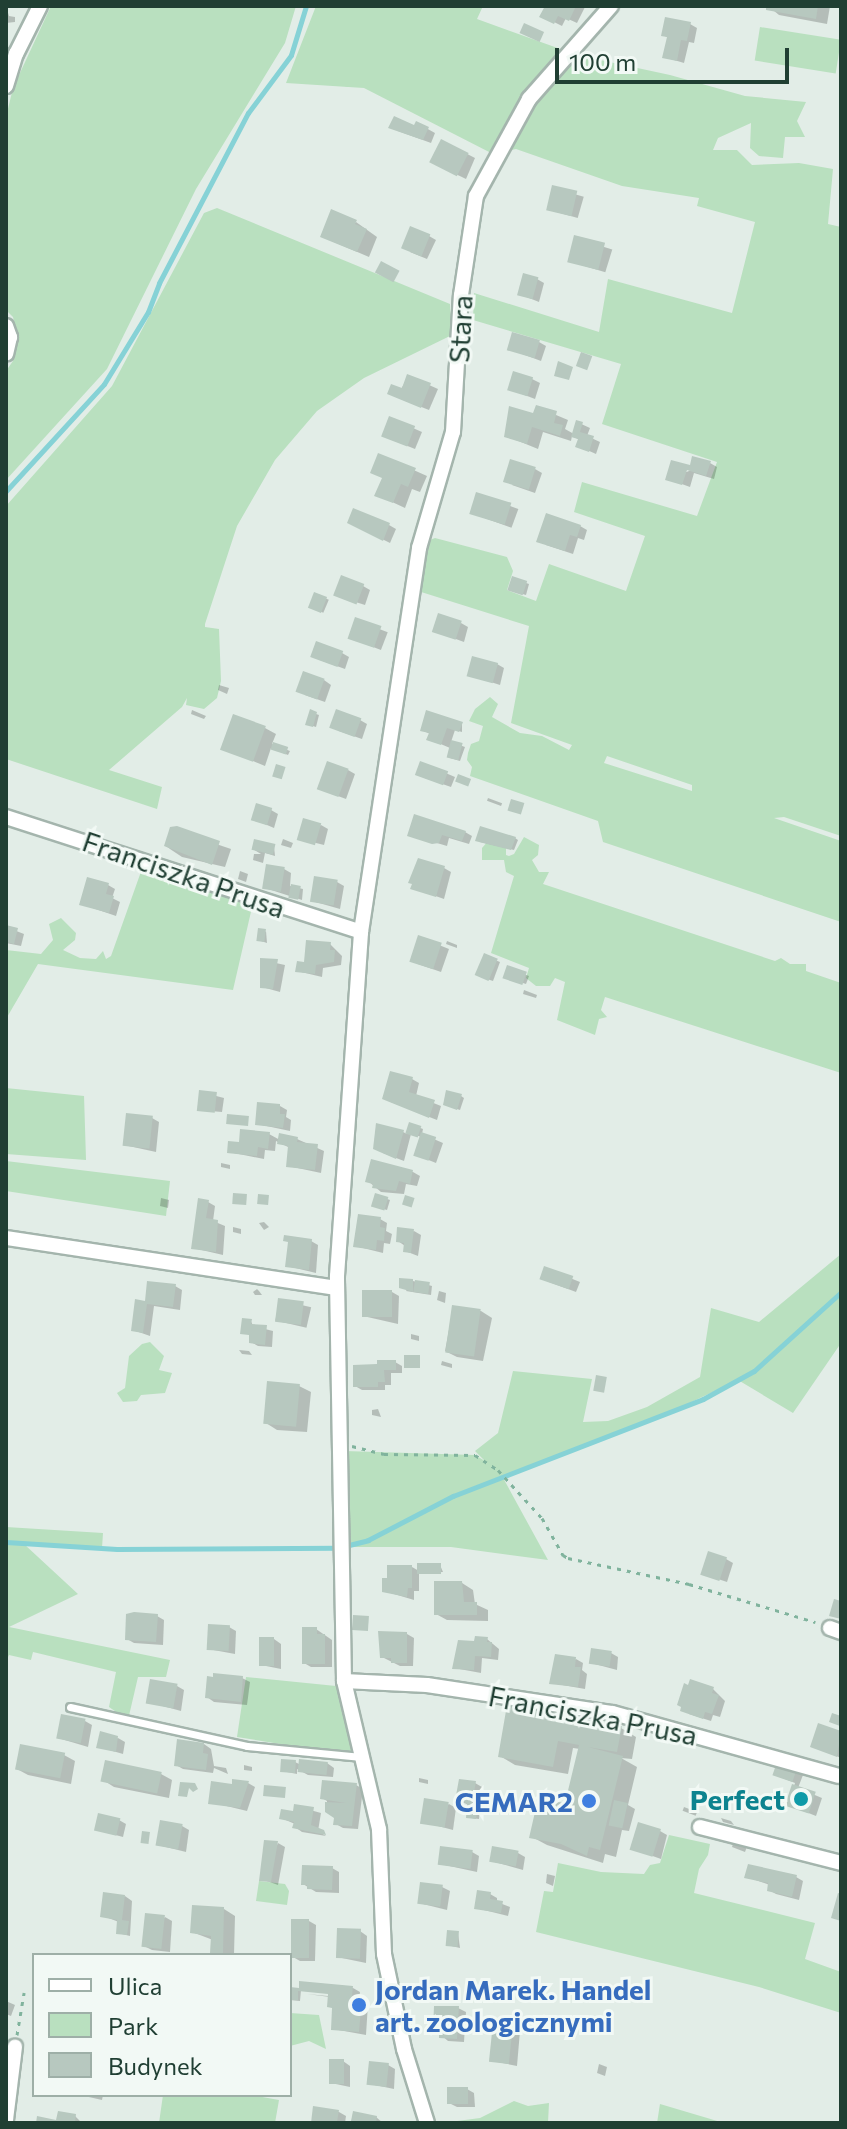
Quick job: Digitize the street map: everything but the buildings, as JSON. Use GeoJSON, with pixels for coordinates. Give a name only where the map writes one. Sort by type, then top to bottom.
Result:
{"type":"FeatureCollection","features":[{"type":"Feature","properties":{"kind":"street"},"geometry":{"type":"LineString","coordinates":[[6,86],[16,54],[40,6]]}},
{"type":"Feature","properties":{"kind":"street","name":"Stara"},"geometry":{"type":"LineString","coordinates":[[361,932],[419,548],[453,432],[461,295],[476,196],[529,99],[611,6]]}},
{"type":"Feature","properties":{"kind":"street"},"geometry":{"type":"LineString","coordinates":[[6,326],[10,337],[6,354]]}},
{"type":"Feature","properties":{"kind":"street","name":"Franciszka Prusa"},"geometry":{"type":"LineString","coordinates":[[6,817],[361,932]]}},
{"type":"Feature","properties":{"kind":"street"},"geometry":{"type":"LineString","coordinates":[[361,932],[336,1288],[344,1681],[379,1829],[384,1954],[404,2049],[427,2123]]}},
{"type":"Feature","properties":{"kind":"street"},"geometry":{"type":"LineString","coordinates":[[6,1238],[336,1288]]}},
{"type":"Feature","properties":{"kind":"street","name":"Franciszka Prusa"},"geometry":{"type":"LineString","coordinates":[[344,1681],[427,1685],[613,1713],[838,1776]]}},
{"type":"Feature","properties":{"kind":"street"},"geometry":{"type":"LineString","coordinates":[[700,1827],[841,1863]]}},
{"type":"Feature","properties":{"kind":"street"},"geometry":{"type":"LineString","coordinates":[[6,2120],[15,2047]]}},
{"type":"Feature","properties":{"kind":"lane"},"geometry":{"type":"LineString","coordinates":[[70,1707],[247,1746],[361,1757]]}},
{"type":"Feature","properties":{"kind":"path"},"geometry":{"type":"LineString","coordinates":[[337,1442],[384,1454],[475,1455],[498,1470],[542,1518],[568,1558],[755,1602],[836,1630]]}},
{"type":"Feature","properties":{"kind":"path"},"geometry":{"type":"LineString","coordinates":[[15,2047],[24,1993]]}},
{"type":"Feature","properties":{"kind":"green space"},"geometry":{"type":"Polygon","coordinates":[[[51,6],[296,6],[285,43],[196,189],[107,369],[6,480],[6,371],[13,361],[18,340],[13,317],[6,310],[6,117],[13,88],[51,6]]]}},
{"type":"Feature","properties":{"kind":"green space"},"geometry":{"type":"Polygon","coordinates":[[[316,6],[483,6],[477,19],[577,55],[670,75],[745,96],[806,102],[797,121],[805,137],[785,137],[783,158],[759,156],[750,148],[751,123],[718,138],[713,150],[737,150],[752,165],[799,163],[833,169],[828,224],[841,227],[841,836],[784,817],[774,818],[841,841],[841,922],[603,842],[598,821],[470,776],[472,767],[467,760],[468,753],[471,744],[479,741],[483,726],[469,721],[475,709],[490,697],[498,704],[492,717],[520,733],[542,736],[569,750],[572,745],[511,723],[529,626],[418,591],[430,540],[435,538],[507,557],[513,571],[507,590],[536,601],[549,564],[626,591],[645,536],[574,512],[582,482],[697,516],[717,462],[602,424],[621,364],[473,320],[474,293],[599,332],[608,279],[732,313],[755,222],[697,206],[699,198],[622,186],[516,149],[493,154],[364,88],[286,83],[316,6]],[[607,756],[604,763],[692,791],[692,785],[607,756]]]}},
{"type":"Feature","properties":{"kind":"green space"},"geometry":{"type":"Polygon","coordinates":[[[760,27],[841,40],[836,73],[755,61],[760,27]]]}},
{"type":"Feature","properties":{"kind":"green space"},"geometry":{"type":"Polygon","coordinates":[[[217,208],[450,304],[452,335],[364,378],[317,411],[275,460],[237,526],[205,624],[205,627],[219,629],[221,681],[217,698],[204,709],[186,705],[187,698],[182,707],[109,770],[162,787],[157,809],[6,759],[6,506],[112,386],[204,213],[217,208]]]}},
{"type":"Feature","properties":{"kind":"green space"},"geometry":{"type":"Polygon","coordinates":[[[524,837],[539,845],[538,855],[532,860],[539,872],[549,872],[543,884],[775,961],[781,958],[790,964],[806,964],[806,971],[841,983],[841,1073],[605,997],[601,1010],[607,1017],[599,1019],[595,1035],[557,1020],[565,982],[555,978],[550,986],[536,986],[526,978],[529,968],[491,953],[514,876],[506,872],[504,860],[482,860],[482,848],[489,840],[506,848],[506,855],[509,856],[514,854],[524,837]]]}},
{"type":"Feature","properties":{"kind":"green space"},"geometry":{"type":"Polygon","coordinates":[[[143,866],[253,903],[233,990],[38,964],[6,1019],[6,950],[41,954],[53,940],[49,924],[61,918],[76,933],[75,940],[63,950],[80,958],[96,959],[103,951],[106,959],[111,956],[143,866]]]}},
{"type":"Feature","properties":{"kind":"green space"},"geometry":{"type":"Polygon","coordinates":[[[6,1088],[84,1096],[86,1160],[6,1154],[6,1088]]]}},
{"type":"Feature","properties":{"kind":"green space"},"geometry":{"type":"Polygon","coordinates":[[[6,1161],[170,1181],[166,1216],[6,1191],[6,1161]]]}},
{"type":"Feature","properties":{"kind":"green space"},"geometry":{"type":"Polygon","coordinates":[[[841,1254],[841,1343],[793,1413],[738,1380],[664,1415],[502,1476],[548,1560],[451,1547],[346,1547],[344,1451],[475,1455],[485,1461],[475,1451],[498,1433],[513,1371],[592,1379],[583,1422],[608,1421],[647,1407],[700,1377],[711,1308],[759,1322],[841,1254]]]}},
{"type":"Feature","properties":{"kind":"green space"},"geometry":{"type":"Polygon","coordinates":[[[150,1342],[164,1356],[159,1370],[172,1373],[165,1393],[141,1395],[137,1401],[123,1402],[117,1393],[125,1388],[129,1356],[142,1344],[150,1342]]]}},
{"type":"Feature","properties":{"kind":"green space"},"geometry":{"type":"Polygon","coordinates":[[[6,1527],[103,1533],[102,1548],[24,1544],[78,1594],[9,1627],[170,1660],[166,1677],[138,1677],[128,1720],[109,1707],[116,1672],[33,1652],[31,1660],[9,1655],[6,1661],[6,1527]]]}},
{"type":"Feature","properties":{"kind":"green space"},"geometry":{"type":"Polygon","coordinates":[[[246,1677],[336,1686],[355,1752],[335,1753],[237,1737],[246,1677]]]}},
{"type":"Feature","properties":{"kind":"green space"},"geometry":{"type":"Polygon","coordinates":[[[669,1835],[710,1844],[708,1855],[699,1869],[694,1893],[815,1923],[805,1959],[841,1972],[841,2013],[759,1987],[536,1932],[544,1891],[553,1892],[558,1863],[601,1872],[644,1874],[650,1865],[660,1863],[669,1835]]]}},
{"type":"Feature","properties":{"kind":"green space"},"geometry":{"type":"Polygon","coordinates":[[[259,1881],[285,1884],[289,1891],[287,1905],[256,1901],[259,1881]]]}},
{"type":"Feature","properties":{"kind":"green space"},"geometry":{"type":"Polygon","coordinates":[[[292,2013],[319,2015],[326,2049],[309,2041],[292,2045],[292,2013]]]}},
{"type":"Feature","properties":{"kind":"green space"},"geometry":{"type":"Polygon","coordinates":[[[163,2097],[262,2097],[279,2100],[275,2123],[159,2123],[163,2097]]]}},
{"type":"Feature","properties":{"kind":"green space"},"geometry":{"type":"Polygon","coordinates":[[[514,2101],[528,2106],[549,2103],[548,2123],[442,2123],[480,2118],[514,2101]]]}},
{"type":"Feature","properties":{"kind":"green space"},"geometry":{"type":"Polygon","coordinates":[[[660,2104],[724,2123],[657,2123],[660,2104]]]}},
{"type":"Feature","properties":{"kind":"waterway"},"geometry":{"type":"LineString","coordinates":[[6,491],[104,384],[148,312],[159,283],[248,113],[291,55],[306,6]]}},
{"type":"Feature","properties":{"kind":"waterway"},"geometry":{"type":"LineString","coordinates":[[6,1542],[117,1549],[337,1548],[368,1540],[453,1496],[703,1399],[754,1371],[841,1292]]}},
{"type":"Feature","properties":{"kind":"place","name":"Perfect"},"geometry":{"type":"Point","coordinates":[801,1799]}},
{"type":"Feature","properties":{"kind":"place","name":"CEMAR2"},"geometry":{"type":"Point","coordinates":[589,1801]}},
{"type":"Feature","properties":{"kind":"place","name":"Jordan Marek. Handel art. zoologicznymi"},"geometry":{"type":"Point","coordinates":[359,2005]}}]}
